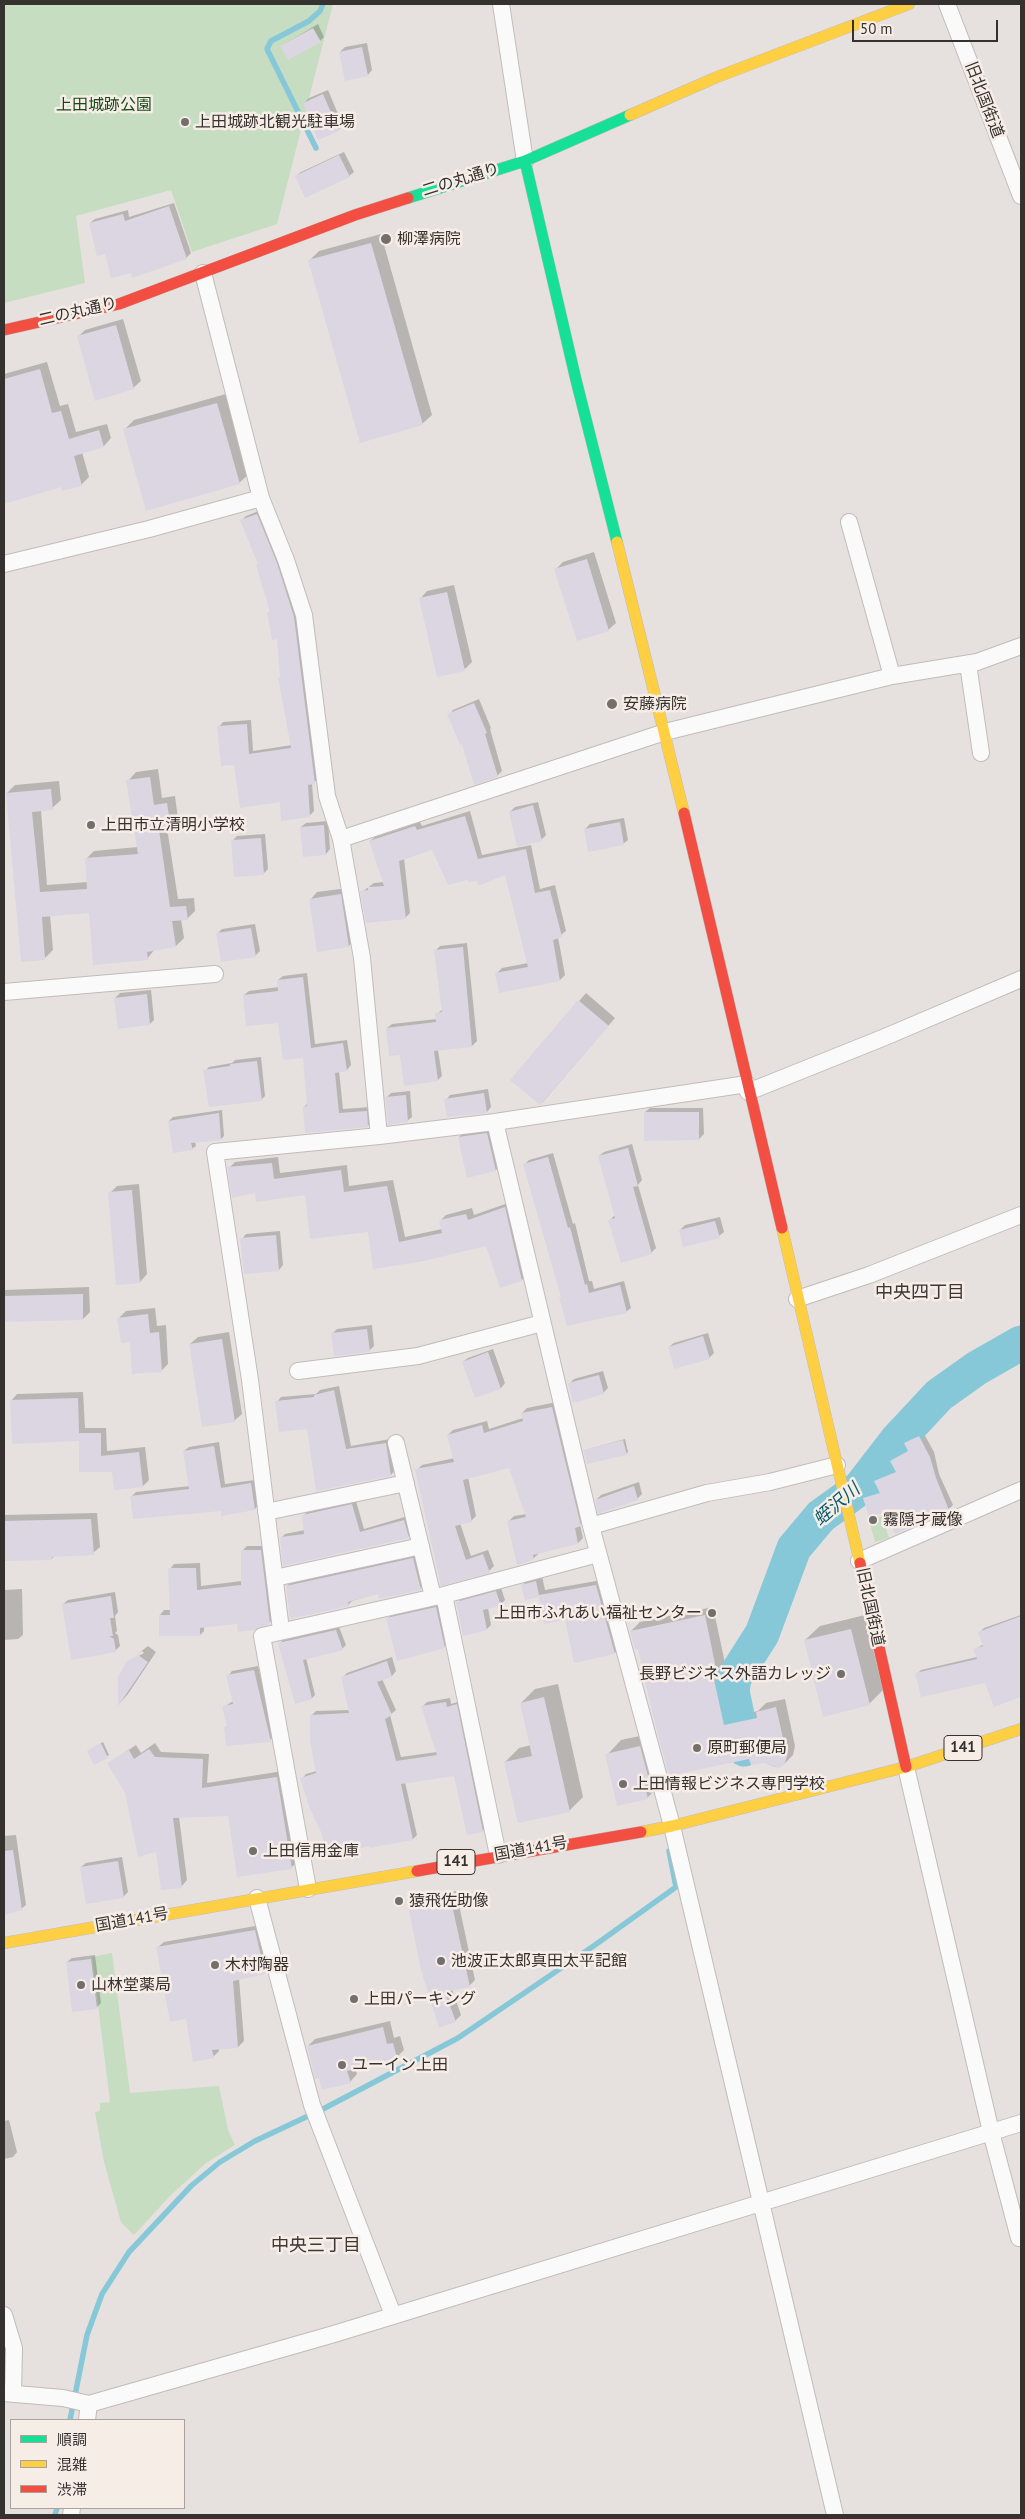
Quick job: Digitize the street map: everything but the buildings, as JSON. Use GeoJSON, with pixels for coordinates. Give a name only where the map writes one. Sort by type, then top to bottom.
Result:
{"type":"FeatureCollection","features":[{"type":"Feature","properties":{"kind":"main road","name":"二の丸通り"},"geometry":{"type":"LineString","coordinates":[[4,330],[119,304],[355,215],[525,161],[717,77],[909,4]]}},
{"type":"Feature","properties":{"kind":"main road"},"geometry":{"type":"LineString","coordinates":[[525,161],[576,380],[664,732],[860,1561]]}},
{"type":"Feature","properties":{"kind":"main road","name":"旧北国街道"},"geometry":{"type":"LineString","coordinates":[[860,1561],[906,1767]]}},
{"type":"Feature","properties":{"kind":"main road","name":"国道141号"},"geometry":{"type":"LineString","coordinates":[[4,1942],[672,1826],[906,1767],[1021,1729]]}},
{"type":"Feature","properties":{"kind":"street"},"geometry":{"type":"LineString","coordinates":[[501,4],[525,161]]}},
{"type":"Feature","properties":{"kind":"street","name":"旧北国街道"},"geometry":{"type":"LineString","coordinates":[[947,4],[1021,196]]}},
{"type":"Feature","properties":{"kind":"street"},"geometry":{"type":"LineString","coordinates":[[203,272],[261,498],[286,560],[304,615],[327,796],[341,839],[362,958],[379,1136]]}},
{"type":"Feature","properties":{"kind":"street"},"geometry":{"type":"LineString","coordinates":[[4,564],[149,529],[261,498]]}},
{"type":"Feature","properties":{"kind":"street"},"geometry":{"type":"LineString","coordinates":[[849,522],[892,676]]}},
{"type":"Feature","properties":{"kind":"street"},"geometry":{"type":"LineString","coordinates":[[341,839],[664,732],[892,676],[968,664],[1021,646]]}},
{"type":"Feature","properties":{"kind":"street"},"geometry":{"type":"LineString","coordinates":[[968,664],[981,753]]}},
{"type":"Feature","properties":{"kind":"street"},"geometry":{"type":"LineString","coordinates":[[4,992],[215,974]]}},
{"type":"Feature","properties":{"kind":"street"},"geometry":{"type":"LineString","coordinates":[[281,1630],[250,1380],[215,1152],[379,1136],[748,1088],[885,1037],[1021,979]]}},
{"type":"Feature","properties":{"kind":"street"},"geometry":{"type":"LineString","coordinates":[[495,1122],[598,1554],[617,1617],[672,1826],[686,1894],[762,2204],[835,2515]]}},
{"type":"Feature","properties":{"kind":"street"},"geometry":{"type":"LineString","coordinates":[[797,1299],[869,1274],[1021,1215]]}},
{"type":"Feature","properties":{"kind":"street"},"geometry":{"type":"LineString","coordinates":[[298,1372],[418,1356],[542,1323]]}},
{"type":"Feature","properties":{"kind":"street"},"geometry":{"type":"LineString","coordinates":[[396,1443],[421,1546],[439,1596],[498,1855]]}},
{"type":"Feature","properties":{"kind":"street"},"geometry":{"type":"LineString","coordinates":[[591,1526],[708,1493],[770,1482],[837,1465]]}},
{"type":"Feature","properties":{"kind":"street"},"geometry":{"type":"LineString","coordinates":[[266,1512],[406,1483]]}},
{"type":"Feature","properties":{"kind":"street","name":"旧北国街道"},"geometry":{"type":"LineString","coordinates":[[860,1561],[1021,1490]]}},
{"type":"Feature","properties":{"kind":"street"},"geometry":{"type":"LineString","coordinates":[[275,1578],[421,1546]]}},
{"type":"Feature","properties":{"kind":"street"},"geometry":{"type":"LineString","coordinates":[[308,1889],[262,1636],[281,1630],[439,1596],[598,1554]]}},
{"type":"Feature","properties":{"kind":"street"},"geometry":{"type":"LineString","coordinates":[[906,1767],[991,2132],[1019,2238],[1021,2237]]}},
{"type":"Feature","properties":{"kind":"street"},"geometry":{"type":"LineString","coordinates":[[257,1898],[312,2105],[392,2315]]}},
{"type":"Feature","properties":{"kind":"street"},"geometry":{"type":"LineString","coordinates":[[4,2315],[14,2348],[8,2394],[63,2398],[88,2403],[392,2315],[762,2204],[1021,2123]]}},
{"type":"Feature","properties":{"kind":"street"},"geometry":{"type":"LineString","coordinates":[[86,2419],[88,2403]]}},
{"type":"Feature","properties":{"kind":"green space","name":"上田城跡公園"},"geometry":{"type":"Polygon","coordinates":[[[4,4],[333,4],[277,224],[192,252],[171,190],[76,216],[85,283],[4,303],[4,4]]]}},
{"type":"Feature","properties":{"kind":"green space"},"geometry":{"type":"Polygon","coordinates":[[[882,1516],[889,1538],[875,1542],[869,1520],[882,1516]]]}},
{"type":"Feature","properties":{"kind":"green space"},"geometry":{"type":"Polygon","coordinates":[[[112,1953],[130,2093],[219,2086],[228,2130],[235,2145],[206,2163],[171,2195],[134,2235],[121,2222],[104,2162],[95,2112],[100,2111],[100,2103],[110,2102],[92,1957],[112,1953]]]}},
{"type":"Feature","properties":{"kind":"waterway"},"geometry":{"type":"LineString","coordinates":[[316,148],[267,49],[271,41],[309,21],[320,11],[323,4]]}},
{"type":"Feature","properties":{"kind":"waterway","name":"蛭沢川"},"geometry":{"type":"LineString","coordinates":[[744,1749],[732,1691],[734,1678],[762,1634],[794,1548],[821,1516],[860,1488],[897,1440],[939,1395],[977,1368],[1021,1343]]}},
{"type":"Feature","properties":{"kind":"waterway"},"geometry":{"type":"LineString","coordinates":[[70,2419],[87,2335],[102,2294],[129,2252],[191,2186],[220,2162],[255,2141],[323,2109],[458,2038],[595,1945],[676,1887],[669,1851]]}},
{"type":"Feature","properties":{"kind":"waterway"},"geometry":{"type":"LineString","coordinates":[[55,2515],[57,2509]]}},
{"type":"Feature","properties":{"kind":"traffic: fast"},"geometry":{"type":"LineString","coordinates":[[408,198],[525,161],[630,115]]}},
{"type":"Feature","properties":{"kind":"traffic: fast"},"geometry":{"type":"LineString","coordinates":[[525,161],[576,380],[617,542]]}},
{"type":"Feature","properties":{"kind":"traffic: slow"},"geometry":{"type":"LineString","coordinates":[[630,115],[717,77],[909,4]]}},
{"type":"Feature","properties":{"kind":"traffic: slow"},"geometry":{"type":"LineString","coordinates":[[617,542],[684,813]]}},
{"type":"Feature","properties":{"kind":"traffic: slow"},"geometry":{"type":"LineString","coordinates":[[782,1228],[860,1563]]}},
{"type":"Feature","properties":{"kind":"traffic: slow"},"geometry":{"type":"LineString","coordinates":[[641,1832],[672,1826],[906,1767],[1021,1729]]}},
{"type":"Feature","properties":{"kind":"traffic: slow"},"geometry":{"type":"LineString","coordinates":[[4,1943],[417,1871]]}},
{"type":"Feature","properties":{"kind":"traffic: jam"},"geometry":{"type":"LineString","coordinates":[[4,330],[119,304],[355,215],[408,198]]}},
{"type":"Feature","properties":{"kind":"traffic: jam"},"geometry":{"type":"LineString","coordinates":[[684,813],[782,1228]]}},
{"type":"Feature","properties":{"kind":"traffic: jam"},"geometry":{"type":"LineString","coordinates":[[860,1563],[906,1767]]}},
{"type":"Feature","properties":{"kind":"traffic: jam"},"geometry":{"type":"LineString","coordinates":[[417,1871],[641,1832]]}},
{"type":"Feature","properties":{"kind":"place","name":"上田城跡北観光駐車場"},"geometry":{"type":"Point","coordinates":[185,122]}},
{"type":"Feature","properties":{"kind":"place","name":"柳澤病院"},"geometry":{"type":"Point","coordinates":[386,239]}},
{"type":"Feature","properties":{"kind":"place","name":"安藤病院"},"geometry":{"type":"Point","coordinates":[612,704]}},
{"type":"Feature","properties":{"kind":"place","name":"上田市立清明小学校"},"geometry":{"type":"Point","coordinates":[91,825]}},
{"type":"Feature","properties":{"kind":"place","name":"霧隠才蔵像"},"geometry":{"type":"Point","coordinates":[873,1520]}},
{"type":"Feature","properties":{"kind":"place","name":"上田市ふれあい福祉センター"},"geometry":{"type":"Point","coordinates":[712,1613]}},
{"type":"Feature","properties":{"kind":"place","name":"長野ビジネス外語カレッジ"},"geometry":{"type":"Point","coordinates":[841,1674]}},
{"type":"Feature","properties":{"kind":"place","name":"原町郵便局"},"geometry":{"type":"Point","coordinates":[697,1748]}},
{"type":"Feature","properties":{"kind":"place","name":"上田情報ビジネス専門学校"},"geometry":{"type":"Point","coordinates":[623,1784]}},
{"type":"Feature","properties":{"kind":"place","name":"上田信用金庫"},"geometry":{"type":"Point","coordinates":[253,1851]}},
{"type":"Feature","properties":{"kind":"place","name":"猿飛佐助像"},"geometry":{"type":"Point","coordinates":[399,1901]}},
{"type":"Feature","properties":{"kind":"place","name":"池波正太郎真田太平記館"},"geometry":{"type":"Point","coordinates":[441,1961]}},
{"type":"Feature","properties":{"kind":"place","name":"木村陶器"},"geometry":{"type":"Point","coordinates":[215,1965]}},
{"type":"Feature","properties":{"kind":"place","name":"山林堂薬局"},"geometry":{"type":"Point","coordinates":[81,1985]}},
{"type":"Feature","properties":{"kind":"place","name":"上田パーキング"},"geometry":{"type":"Point","coordinates":[354,1999]}},
{"type":"Feature","properties":{"kind":"place","name":"ユーイン上田"},"geometry":{"type":"Point","coordinates":[342,2065]}},
{"type":"Feature","properties":{"kind":"district","name":"中央四丁目"},"geometry":{"type":"Point","coordinates":[920,1293]}},
{"type":"Feature","properties":{"kind":"district","name":"中央三丁目"},"geometry":{"type":"Point","coordinates":[316,2246]}}]}
